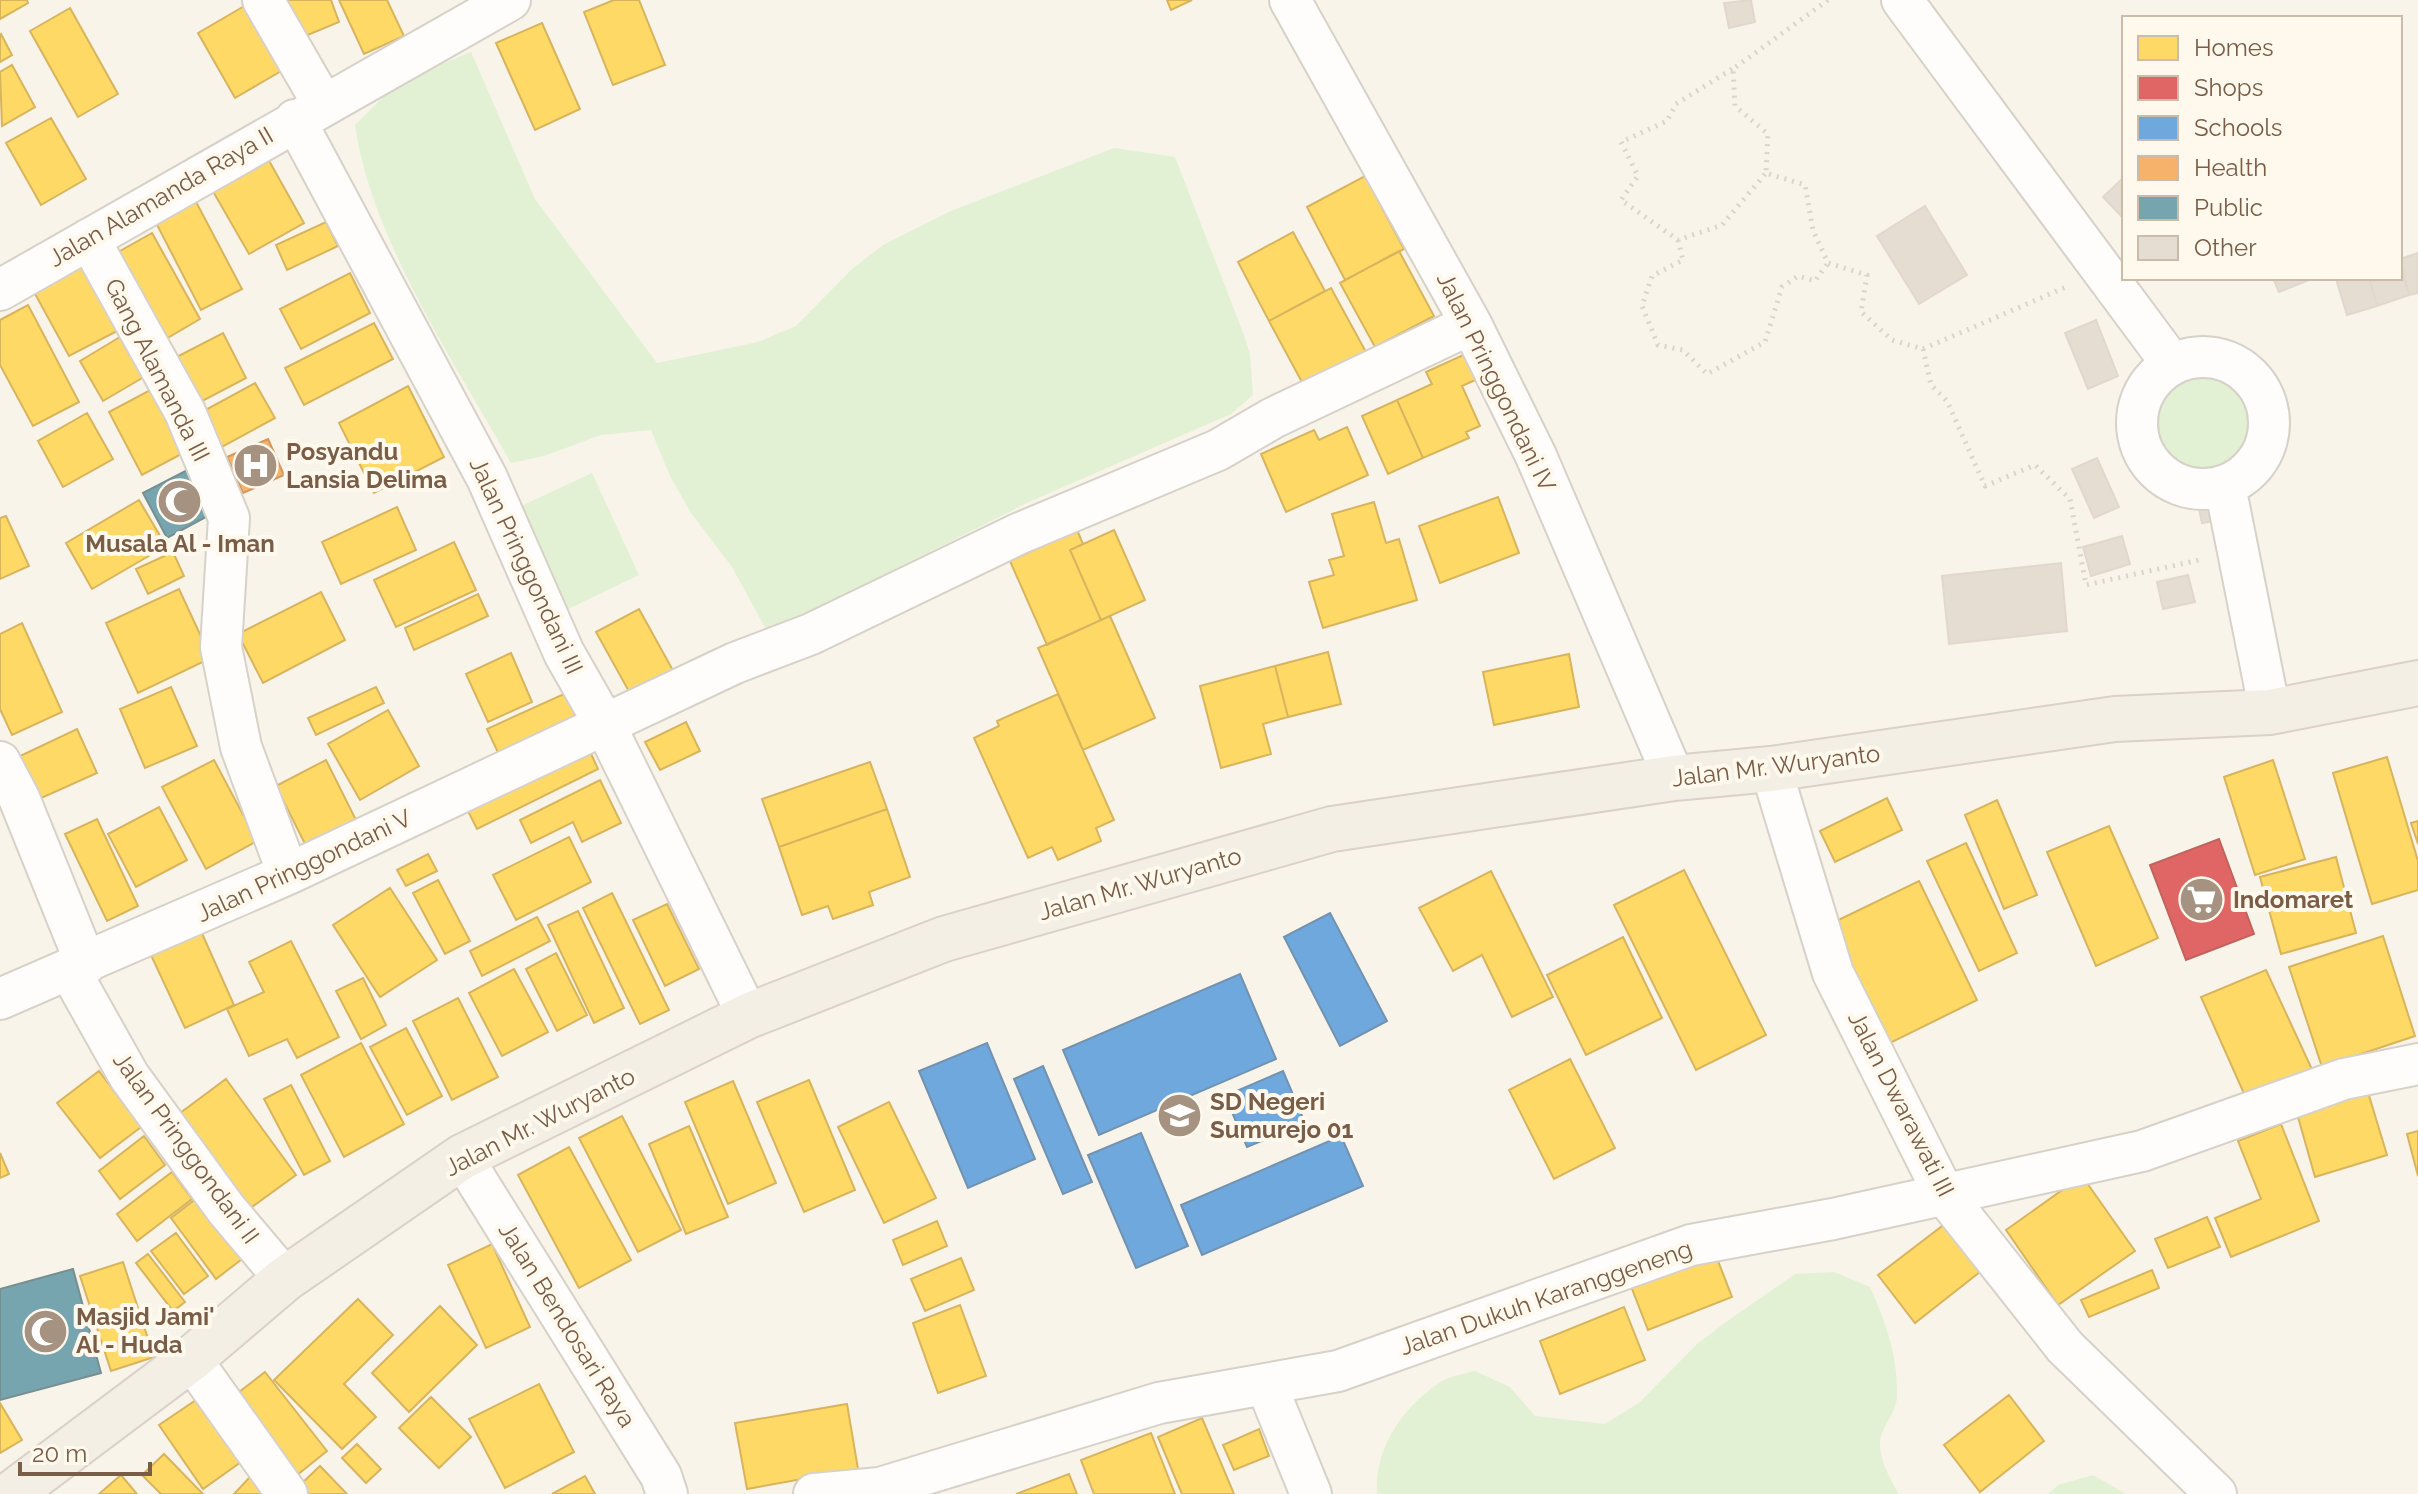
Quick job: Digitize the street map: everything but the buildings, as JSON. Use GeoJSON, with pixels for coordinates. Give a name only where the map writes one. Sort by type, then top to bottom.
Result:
{"type":"FeatureCollection","features":[{"type":"Feature","properties":{"kind":"main road","name":"Jalan Mr. Wuryanto"},"geometry":{"type":"LineString","coordinates":[[11,1494],[191,1359],[285,1279],[462,1157],[748,1016],[944,939],[1332,829],[1674,778],[1771,769],[2115,719],[2270,712],[2418,683]]}},
{"type":"Feature","properties":{"kind":"street","name":"Jalan Pringgondani III"},"geometry":{"type":"LineString","coordinates":[[263,0],[309,112],[487,478],[564,653],[605,725],[748,1016]]}},
{"type":"Feature","properties":{"kind":"street","name":"Jalan Alamanda Raya II"},"geometry":{"type":"LineString","coordinates":[[0,290],[510,0]]}},
{"type":"Feature","properties":{"kind":"street","name":"Jalan Pringgondani IV"},"geometry":{"type":"LineString","coordinates":[[1290,0],[1471,324],[1536,456],[1674,778]]}},
{"type":"Feature","properties":{"kind":"street"},"geometry":{"type":"LineString","coordinates":[[1902,0],[2172,364]]}},
{"type":"Feature","properties":{"kind":"street","name":"Gang Alamanda III"},"geometry":{"type":"LineString","coordinates":[[89,239],[185,412],[229,518],[221,647],[241,747],[288,874]]}},
{"type":"Feature","properties":{"kind":"street","name":"Jalan Pringgondani V"},"geometry":{"type":"LineString","coordinates":[[0,999],[78,968],[288,874],[735,663],[811,634],[1018,534],[1218,450],[1273,418],[1471,324]]}},
{"type":"Feature","properties":{"kind":"street"},"geometry":{"type":"LineString","coordinates":[[2194,357],[2215,357],[2236,365],[2253,379],[2265,397],[2270,418],[2268,439],[2259,460],[2245,475],[2225,486],[2197,490],[2170,481],[2148,463],[2137,437],[2138,408],[2150,382],[2172,364],[2194,357]]}},
{"type":"Feature","properties":{"kind":"street"},"geometry":{"type":"LineString","coordinates":[[2225,486],[2270,712]]}},
{"type":"Feature","properties":{"kind":"street","name":"Jalan Pringgondani II"},"geometry":{"type":"LineString","coordinates":[[0,762],[19,798],[78,968],[129,1076],[226,1209],[285,1279]]}},
{"type":"Feature","properties":{"kind":"street","name":"Jalan Dwarawati III"},"geometry":{"type":"LineString","coordinates":[[1771,769],[1833,973],[1944,1194],[2065,1347],[2216,1494]]}},
{"type":"Feature","properties":{"kind":"street","name":"Jalan Dukuh Karanggeneng"},"geometry":{"type":"LineString","coordinates":[[814,1494],[880,1488],[1159,1403],[1338,1371],[1691,1245],[1833,1219],[2142,1151],[2344,1079],[2418,1064]]}},
{"type":"Feature","properties":{"kind":"street","name":"Jalan Bendosari Raya"},"geometry":{"type":"LineString","coordinates":[[462,1157],[661,1476],[667,1494]]}},
{"type":"Feature","properties":{"kind":"street"},"geometry":{"type":"LineString","coordinates":[[191,1359],[287,1494]]}},
{"type":"Feature","properties":{"kind":"street"},"geometry":{"type":"LineString","coordinates":[[1266,1384],[1311,1494]]}},
{"type":"Feature","properties":{"kind":"path"},"geometry":{"type":"LineString","coordinates":[[1828,0],[1733,69],[1676,104],[1667,121],[1621,142],[1638,176],[1621,200],[1678,240],[1683,260],[1652,276],[1642,306],[1658,345],[1683,350],[1707,374],[1765,342],[1782,287],[1798,276],[1815,281],[1828,263]]}},
{"type":"Feature","properties":{"kind":"path"},"geometry":{"type":"LineString","coordinates":[[1678,240],[1722,225],[1766,173],[1768,134],[1735,106],[1733,69]]}},
{"type":"Feature","properties":{"kind":"path"},"geometry":{"type":"LineString","coordinates":[[1766,173],[1805,185],[1813,230],[1828,263],[1867,275],[1861,312],[1892,340],[1923,349],[2103,271]]}},
{"type":"Feature","properties":{"kind":"path"},"geometry":{"type":"LineString","coordinates":[[1923,349],[1931,385],[1947,401],[1985,486],[2035,465],[2070,499],[2086,585],[2238,552]]}},
{"type":"Feature","properties":{"kind":"green space"},"geometry":{"type":"Polygon","coordinates":[[[471,52],[535,199],[657,363],[758,342],[796,326],[852,269],[883,245],[951,211],[1114,148],[1175,157],[1244,335],[1250,354],[1253,395],[1231,414],[1029,502],[768,633],[732,567],[691,513],[670,476],[651,430],[601,435],[544,456],[511,463],[418,299],[378,212],[355,125],[399,81],[471,52]]]}},
{"type":"Feature","properties":{"kind":"green space"},"geometry":{"type":"Polygon","coordinates":[[[2204,370],[2224,374],[2241,385],[2252,402],[2256,422],[2252,442],[2241,459],[2224,470],[2204,474],[2184,470],[2167,459],[2156,442],[2152,422],[2156,402],[2167,385],[2184,374],[2204,370]]]}},
{"type":"Feature","properties":{"kind":"green space"},"geometry":{"type":"Polygon","coordinates":[[[592,473],[639,575],[568,609],[521,506],[592,473]]]}},
{"type":"Feature","properties":{"kind":"green space"},"geometry":{"type":"Polygon","coordinates":[[[1834,1272],[1870,1287],[1890,1340],[1897,1396],[1881,1436],[1880,1450],[1899,1494],[1377,1494],[1380,1461],[1393,1431],[1413,1405],[1443,1381],[1475,1371],[1510,1387],[1535,1416],[1605,1424],[1640,1402],[1697,1344],[1795,1274],[1834,1272]]]}},
{"type":"Feature","properties":{"kind":"green space"},"geometry":{"type":"Polygon","coordinates":[[[2093,1475],[2126,1494],[2048,1494],[2058,1485],[2093,1475]]]}},
{"type":"Feature","properties":{"kind":"place","name":"Posyandu Lansia Delima"},"geometry":{"type":"Point","coordinates":[255,466]}},
{"type":"Feature","properties":{"kind":"place","name":"Musala Al - Iman"},"geometry":{"type":"Point","coordinates":[180,502]}},
{"type":"Feature","properties":{"kind":"place","name":"Indomaret"},"geometry":{"type":"Point","coordinates":[2202,900]}},
{"type":"Feature","properties":{"kind":"place","name":"SD Negeri Sumurejo 01"},"geometry":{"type":"Point","coordinates":[1179,1116]}},
{"type":"Feature","properties":{"kind":"place","name":"Masjid Jami' Al - Huda"},"geometry":{"type":"Point","coordinates":[45,1331]}}]}
